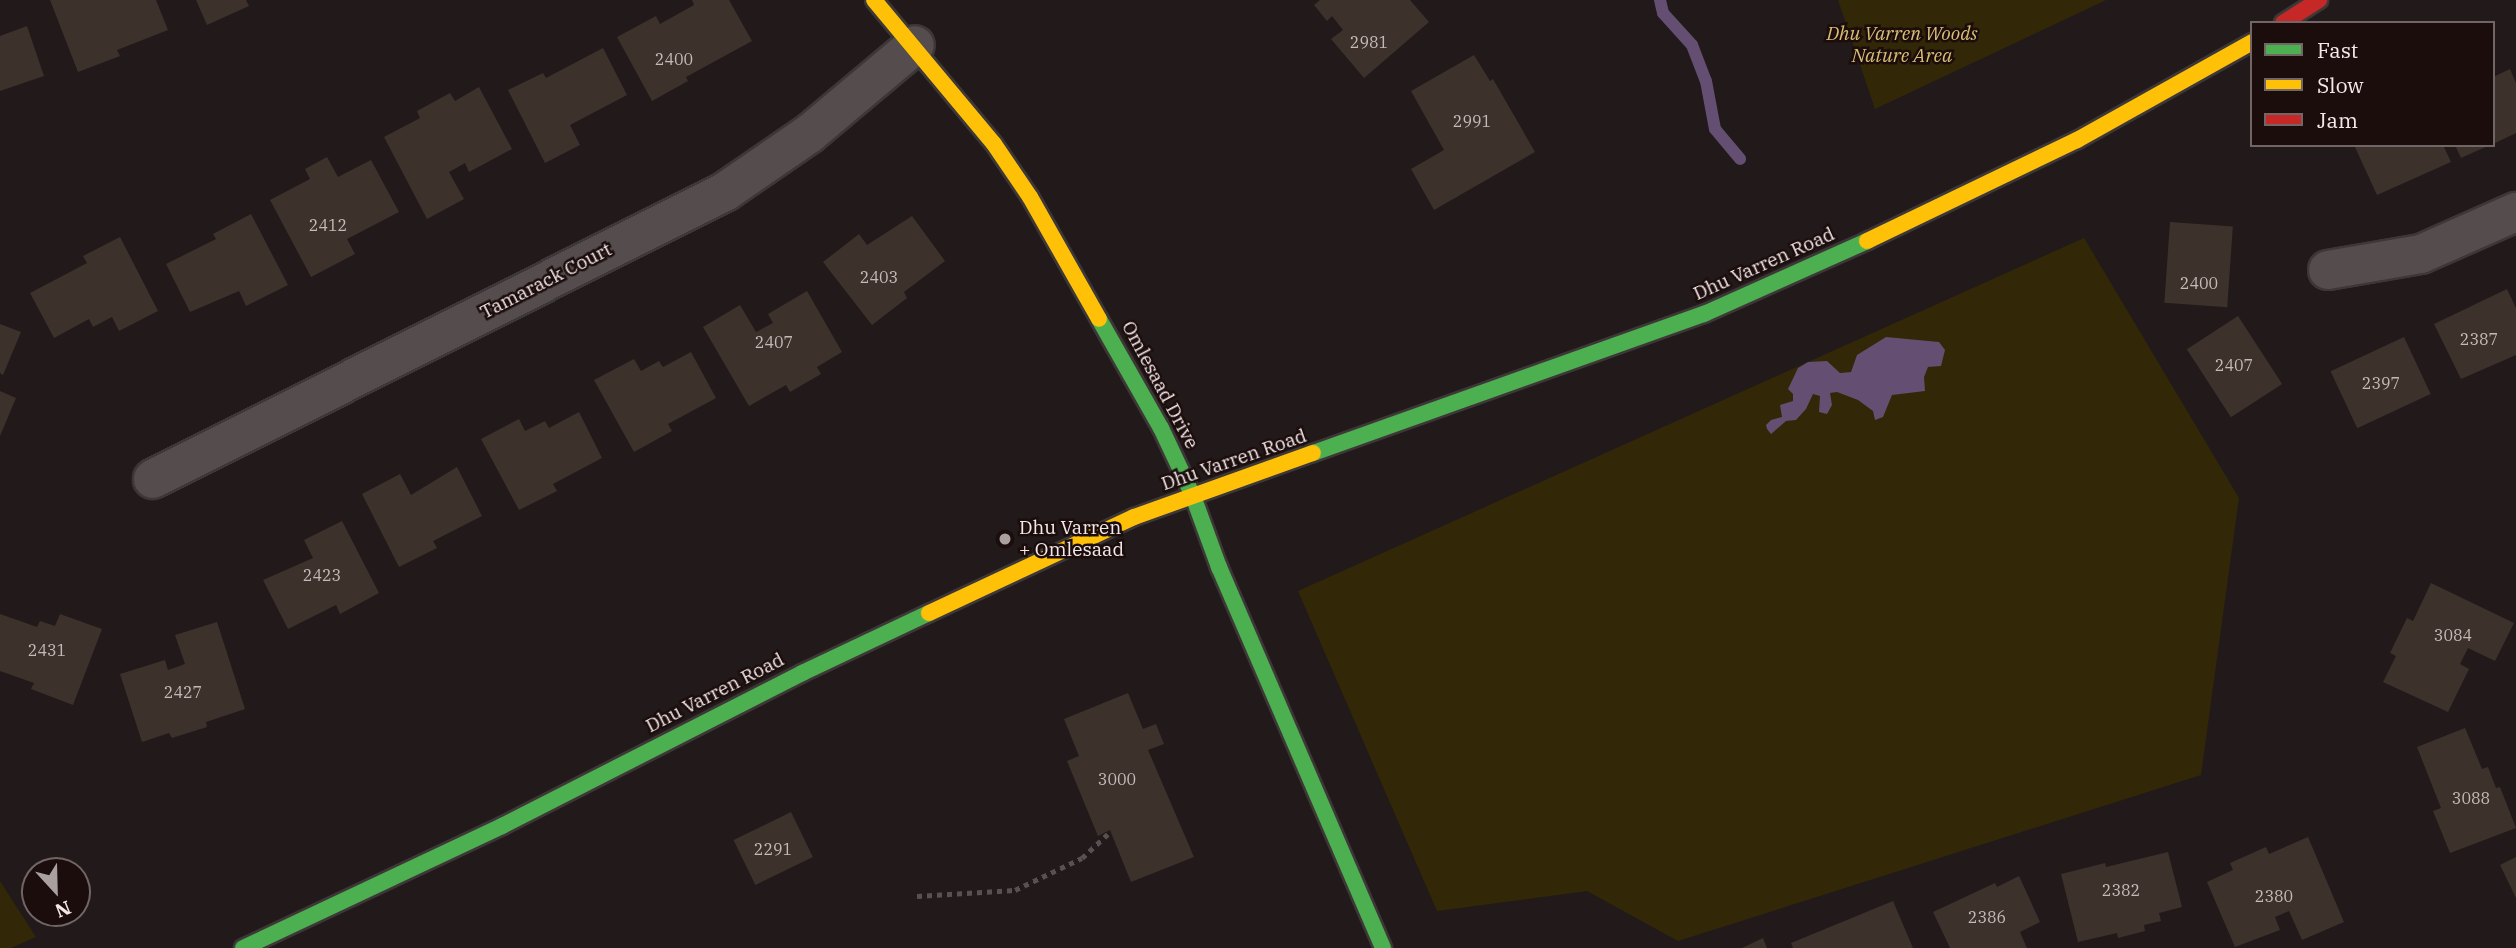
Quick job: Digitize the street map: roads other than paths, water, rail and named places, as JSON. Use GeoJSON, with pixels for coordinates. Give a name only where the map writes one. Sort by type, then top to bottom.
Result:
{"type":"FeatureCollection","features":[{"type":"Feature","properties":{"kind":"main road","name":"Omlesaad Drive"},"geometry":{"type":"LineString","coordinates":[[874,0],[915,45],[994,144],[1030,197],[1161,428],[1193,496],[1219,567],[1382,948]]}},
{"type":"Feature","properties":{"kind":"main road"},"geometry":{"type":"LineString","coordinates":[[2286,21],[2319,0]]}},
{"type":"Feature","properties":{"kind":"main road","name":"Dhu Varren Road"},"geometry":{"type":"LineString","coordinates":[[243,948],[502,826],[826,662],[1134,517],[1647,337],[1800,274],[2077,141],[2250,43]]}},
{"type":"Feature","properties":{"kind":"street","name":"Tamarack Court"},"geometry":{"type":"LineString","coordinates":[[153,479],[726,191],[809,134],[915,45]]}},
{"type":"Feature","properties":{"kind":"street"},"geometry":{"type":"LineString","coordinates":[[2328,270],[2421,254],[2516,212]]}},
{"type":"Feature","properties":{"kind":"waterway"},"geometry":{"type":"LineString","coordinates":[[1660,0],[1663,13],[1692,45],[1706,81],[1715,129],[1740,159]]}},
{"type":"Feature","properties":{"kind":"place","name":"Dhu Varren + Omlesaad"},"geometry":{"type":"Point","coordinates":[1005,539]}},
{"type":"Feature","properties":{"kind":"park label","name":"Dhu Varren Woods Nature Area"},"geometry":{"type":"Point","coordinates":[1902,45]}}]}
